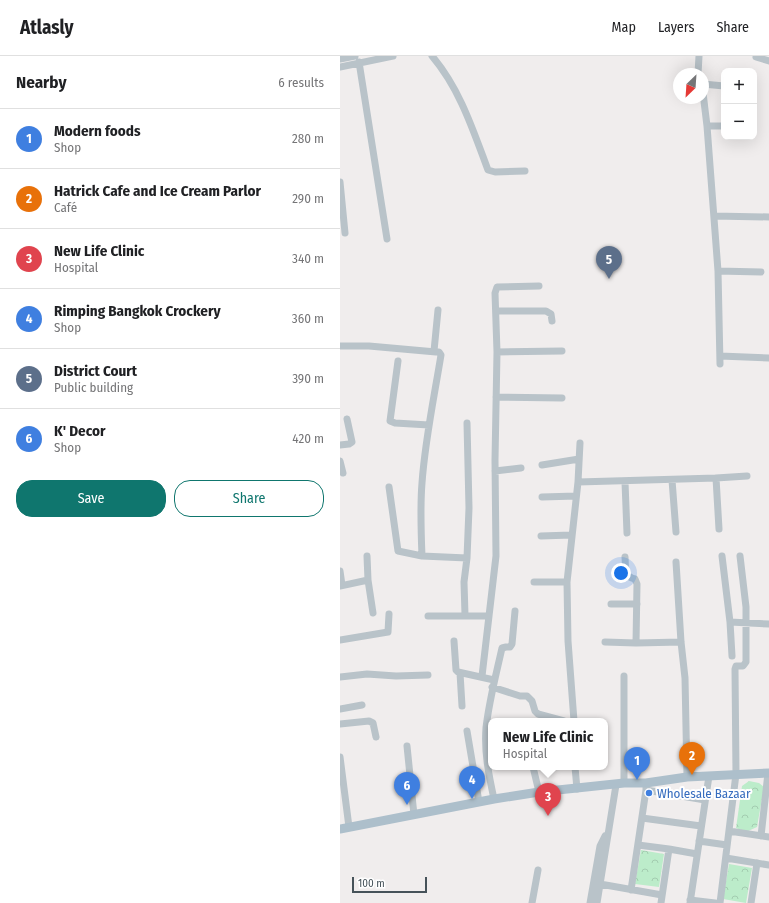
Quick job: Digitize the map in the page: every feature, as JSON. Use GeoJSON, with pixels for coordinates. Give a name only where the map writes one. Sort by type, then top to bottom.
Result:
{"type":"FeatureCollection","features":[{"type":"Feature","properties":{"kind":"main road"},"geometry":{"type":"LineString","coordinates":[[345,828],[494,799],[539,792],[620,784],[646,787],[687,777],[769,773]]}},
{"type":"Feature","properties":{"kind":"street"},"geometry":{"type":"LineString","coordinates":[[340,59],[393,56]]}},
{"type":"Feature","properties":{"kind":"street"},"geometry":{"type":"LineString","coordinates":[[432,56],[448,76],[465,109],[488,170],[495,172],[525,171]]}},
{"type":"Feature","properties":{"kind":"street"},"geometry":{"type":"LineString","coordinates":[[698,68],[699,56]]}},
{"type":"Feature","properties":{"kind":"street"},"geometry":{"type":"LineString","coordinates":[[756,57],[769,61]]}},
{"type":"Feature","properties":{"kind":"street"},"geometry":{"type":"LineString","coordinates":[[340,67],[357,59]]}},
{"type":"Feature","properties":{"kind":"street"},"geometry":{"type":"LineString","coordinates":[[357,59],[387,239]]}},
{"type":"Feature","properties":{"kind":"street"},"geometry":{"type":"LineString","coordinates":[[709,85],[721,86]]}},
{"type":"Feature","properties":{"kind":"street"},"geometry":{"type":"LineString","coordinates":[[704,104],[718,271],[720,364]]}},
{"type":"Feature","properties":{"kind":"street"},"geometry":{"type":"LineString","coordinates":[[707,126],[721,126]]}},
{"type":"Feature","properties":{"kind":"street"},"geometry":{"type":"LineString","coordinates":[[340,182],[345,232]]}},
{"type":"Feature","properties":{"kind":"street"},"geometry":{"type":"LineString","coordinates":[[714,216],[769,217]]}},
{"type":"Feature","properties":{"kind":"street"},"geometry":{"type":"LineString","coordinates":[[718,271],[761,272]]}},
{"type":"Feature","properties":{"kind":"street"},"geometry":{"type":"LineString","coordinates":[[482,676],[496,556],[495,471],[497,352],[495,293],[497,287],[539,286]]}},
{"type":"Feature","properties":{"kind":"street"},"geometry":{"type":"LineString","coordinates":[[434,352],[438,310]]}},
{"type":"Feature","properties":{"kind":"street"},"geometry":{"type":"LineString","coordinates":[[496,311],[546,310],[551,314],[552,321]]}},
{"type":"Feature","properties":{"kind":"street"},"geometry":{"type":"LineString","coordinates":[[340,346],[370,346],[439,352],[441,355],[429,425],[422,482],[420,520],[422,556]]}},
{"type":"Feature","properties":{"kind":"street"},"geometry":{"type":"LineString","coordinates":[[497,352],[562,351]]}},
{"type":"Feature","properties":{"kind":"street"},"geometry":{"type":"LineString","coordinates":[[720,356],[769,358]]}},
{"type":"Feature","properties":{"kind":"street"},"geometry":{"type":"LineString","coordinates":[[398,361],[390,421],[396,424],[429,425]]}},
{"type":"Feature","properties":{"kind":"street"},"geometry":{"type":"LineString","coordinates":[[496,397],[562,398]]}},
{"type":"Feature","properties":{"kind":"street"},"geometry":{"type":"LineString","coordinates":[[340,446],[352,442],[347,419]]}},
{"type":"Feature","properties":{"kind":"street"},"geometry":{"type":"LineString","coordinates":[[465,615],[464,582],[467,558],[469,508],[467,423]]}},
{"type":"Feature","properties":{"kind":"street"},"geometry":{"type":"LineString","coordinates":[[574,718],[568,641],[567,582],[571,534],[578,482],[580,443]]}},
{"type":"Feature","properties":{"kind":"street"},"geometry":{"type":"LineString","coordinates":[[542,465],[579,459]]}},
{"type":"Feature","properties":{"kind":"street"},"geometry":{"type":"LineString","coordinates":[[340,461],[342,473]]}},
{"type":"Feature","properties":{"kind":"street"},"geometry":{"type":"LineString","coordinates":[[495,471],[521,468]]}},
{"type":"Feature","properties":{"kind":"street"},"geometry":{"type":"LineString","coordinates":[[578,482],[625,482],[747,476]]}},
{"type":"Feature","properties":{"kind":"street"},"geometry":{"type":"LineString","coordinates":[[716,478],[719,529]]}},
{"type":"Feature","properties":{"kind":"street"},"geometry":{"type":"LineString","coordinates":[[672,480],[676,532]]}},
{"type":"Feature","properties":{"kind":"street"},"geometry":{"type":"LineString","coordinates":[[625,482],[627,533]]}},
{"type":"Feature","properties":{"kind":"street"},"geometry":{"type":"LineString","coordinates":[[389,487],[398,551],[422,556],[467,558]]}},
{"type":"Feature","properties":{"kind":"street"},"geometry":{"type":"LineString","coordinates":[[542,497],[576,496]]}},
{"type":"Feature","properties":{"kind":"street"},"geometry":{"type":"LineString","coordinates":[[541,536],[571,534]]}},
{"type":"Feature","properties":{"kind":"street"},"geometry":{"type":"LineString","coordinates":[[367,556],[368,580],[373,612]]}},
{"type":"Feature","properties":{"kind":"street"},"geometry":{"type":"LineString","coordinates":[[722,556],[730,622],[732,656]]}},
{"type":"Feature","properties":{"kind":"street"},"geometry":{"type":"LineString","coordinates":[[720,903],[736,774],[735,669],[736,666],[742,666],[746,662],[746,624],[740,556]]}},
{"type":"Feature","properties":{"kind":"street"},"geometry":{"type":"LineString","coordinates":[[625,557],[626,574],[636,580],[636,643]]}},
{"type":"Feature","properties":{"kind":"street"},"geometry":{"type":"LineString","coordinates":[[676,562],[681,642],[685,678],[687,777]]}},
{"type":"Feature","properties":{"kind":"street"},"geometry":{"type":"LineString","coordinates":[[340,571],[341,585],[368,580]]}},
{"type":"Feature","properties":{"kind":"street"},"geometry":{"type":"LineString","coordinates":[[534,582],[567,582]]}},
{"type":"Feature","properties":{"kind":"street"},"geometry":{"type":"LineString","coordinates":[[611,604],[637,604]]}},
{"type":"Feature","properties":{"kind":"street"},"geometry":{"type":"LineString","coordinates":[[490,718],[493,683],[502,648],[512,646],[516,611]]}},
{"type":"Feature","properties":{"kind":"street"},"geometry":{"type":"LineString","coordinates":[[340,640],[388,632],[389,614]]}},
{"type":"Feature","properties":{"kind":"street"},"geometry":{"type":"LineString","coordinates":[[428,616],[488,616]]}},
{"type":"Feature","properties":{"kind":"street"},"geometry":{"type":"LineString","coordinates":[[730,622],[769,624]]}},
{"type":"Feature","properties":{"kind":"street"},"geometry":{"type":"LineString","coordinates":[[454,641],[456,670],[460,673],[482,676],[520,696],[527,696],[532,701],[534,711],[538,714],[553,718]]}},
{"type":"Feature","properties":{"kind":"street"},"geometry":{"type":"LineString","coordinates":[[605,642],[681,642]]}},
{"type":"Feature","properties":{"kind":"street"},"geometry":{"type":"LineString","coordinates":[[460,673],[462,706]]}},
{"type":"Feature","properties":{"kind":"street"},"geometry":{"type":"LineString","coordinates":[[340,677],[366,674],[396,676],[428,675]]}},
{"type":"Feature","properties":{"kind":"street"},"geometry":{"type":"LineString","coordinates":[[597,903],[609,826],[620,784],[624,676]]}},
{"type":"Feature","properties":{"kind":"street"},"geometry":{"type":"LineString","coordinates":[[340,709],[362,705]]}},
{"type":"Feature","properties":{"kind":"street"},"geometry":{"type":"LineString","coordinates":[[340,724],[369,721],[373,723],[376,737]]}},
{"type":"Feature","properties":{"kind":"street"},"geometry":{"type":"LineString","coordinates":[[468,731],[479,802]]}},
{"type":"Feature","properties":{"kind":"street"},"geometry":{"type":"LineString","coordinates":[[488,744],[487,763],[494,799]]}},
{"type":"Feature","properties":{"kind":"street"},"geometry":{"type":"LineString","coordinates":[[407,746],[414,814]]}},
{"type":"Feature","properties":{"kind":"street"},"geometry":{"type":"LineString","coordinates":[[340,756],[345,828]]}},
{"type":"Feature","properties":{"kind":"street"},"geometry":{"type":"LineString","coordinates":[[534,770],[539,792]]}},
{"type":"Feature","properties":{"kind":"street"},"geometry":{"type":"LineString","coordinates":[[575,770],[577,789]]}},
{"type":"Feature","properties":{"kind":"street"},"geometry":{"type":"LineString","coordinates":[[761,836],[769,773]]}},
{"type":"Feature","properties":{"kind":"street"},"geometry":{"type":"LineString","coordinates":[[708,776],[690,901],[715,903]]}},
{"type":"Feature","properties":{"kind":"street"},"geometry":{"type":"LineString","coordinates":[[631,890],[646,787],[705,800]]}},
{"type":"Feature","properties":{"kind":"street"},"geometry":{"type":"LineString","coordinates":[[642,818],[701,826]]}},
{"type":"Feature","properties":{"kind":"street"},"geometry":{"type":"LineString","coordinates":[[590,903],[600,846],[609,826]]}},
{"type":"Feature","properties":{"kind":"street"},"geometry":{"type":"LineString","coordinates":[[729,831],[769,837]]}},
{"type":"Feature","properties":{"kind":"street"},"geometry":{"type":"LineString","coordinates":[[699,841],[728,845]]}},
{"type":"Feature","properties":{"kind":"street"},"geometry":{"type":"LineString","coordinates":[[638,845],[697,854]]}},
{"type":"Feature","properties":{"kind":"street"},"geometry":{"type":"LineString","coordinates":[[661,903],[669,850]]}},
{"type":"Feature","properties":{"kind":"street"},"geometry":{"type":"LineString","coordinates":[[726,858],[769,865]]}},
{"type":"Feature","properties":{"kind":"street"},"geometry":{"type":"LineString","coordinates":[[751,903],[757,863]]}},
{"type":"Feature","properties":{"kind":"street"},"geometry":{"type":"LineString","coordinates":[[532,903],[538,870]]}},
{"type":"Feature","properties":{"kind":"street"},"geometry":{"type":"LineString","coordinates":[[600,884],[662,895]]}},
{"type":"Feature","properties":{"kind":"green space"},"geometry":{"type":"Polygon","coordinates":[[[749,781],[759,783],[764,787],[757,827],[746,832],[736,828],[742,786],[749,781]]]}},
{"type":"Feature","properties":{"kind":"green space"},"geometry":{"type":"Polygon","coordinates":[[[641,850],[664,854],[659,887],[635,884],[641,850]]]}},
{"type":"Feature","properties":{"kind":"green space"},"geometry":{"type":"Polygon","coordinates":[[[729,864],[752,868],[746,903],[723,899],[729,864]]]}},
{"type":"Feature","properties":{"kind":"place","name":"District Court"},"geometry":{"type":"Point","coordinates":[609,279]}},
{"type":"Feature","properties":{"kind":"place","name":"Hatrick Cafe and Ice Cream Parlor"},"geometry":{"type":"Point","coordinates":[692,775]}},
{"type":"Feature","properties":{"kind":"place","name":"Modern foods"},"geometry":{"type":"Point","coordinates":[637,780]}},
{"type":"Feature","properties":{"kind":"place","name":"Wholesale Bazaar"},"geometry":{"type":"Point","coordinates":[649,793]}},
{"type":"Feature","properties":{"kind":"place","name":"Rimping Bangkok Crockery"},"geometry":{"type":"Point","coordinates":[472,799]}},
{"type":"Feature","properties":{"kind":"place","name":"K' Decor"},"geometry":{"type":"Point","coordinates":[407,805]}},
{"type":"Feature","properties":{"kind":"place","name":"New Life Clinic"},"geometry":{"type":"Point","coordinates":[548,816]}}]}
